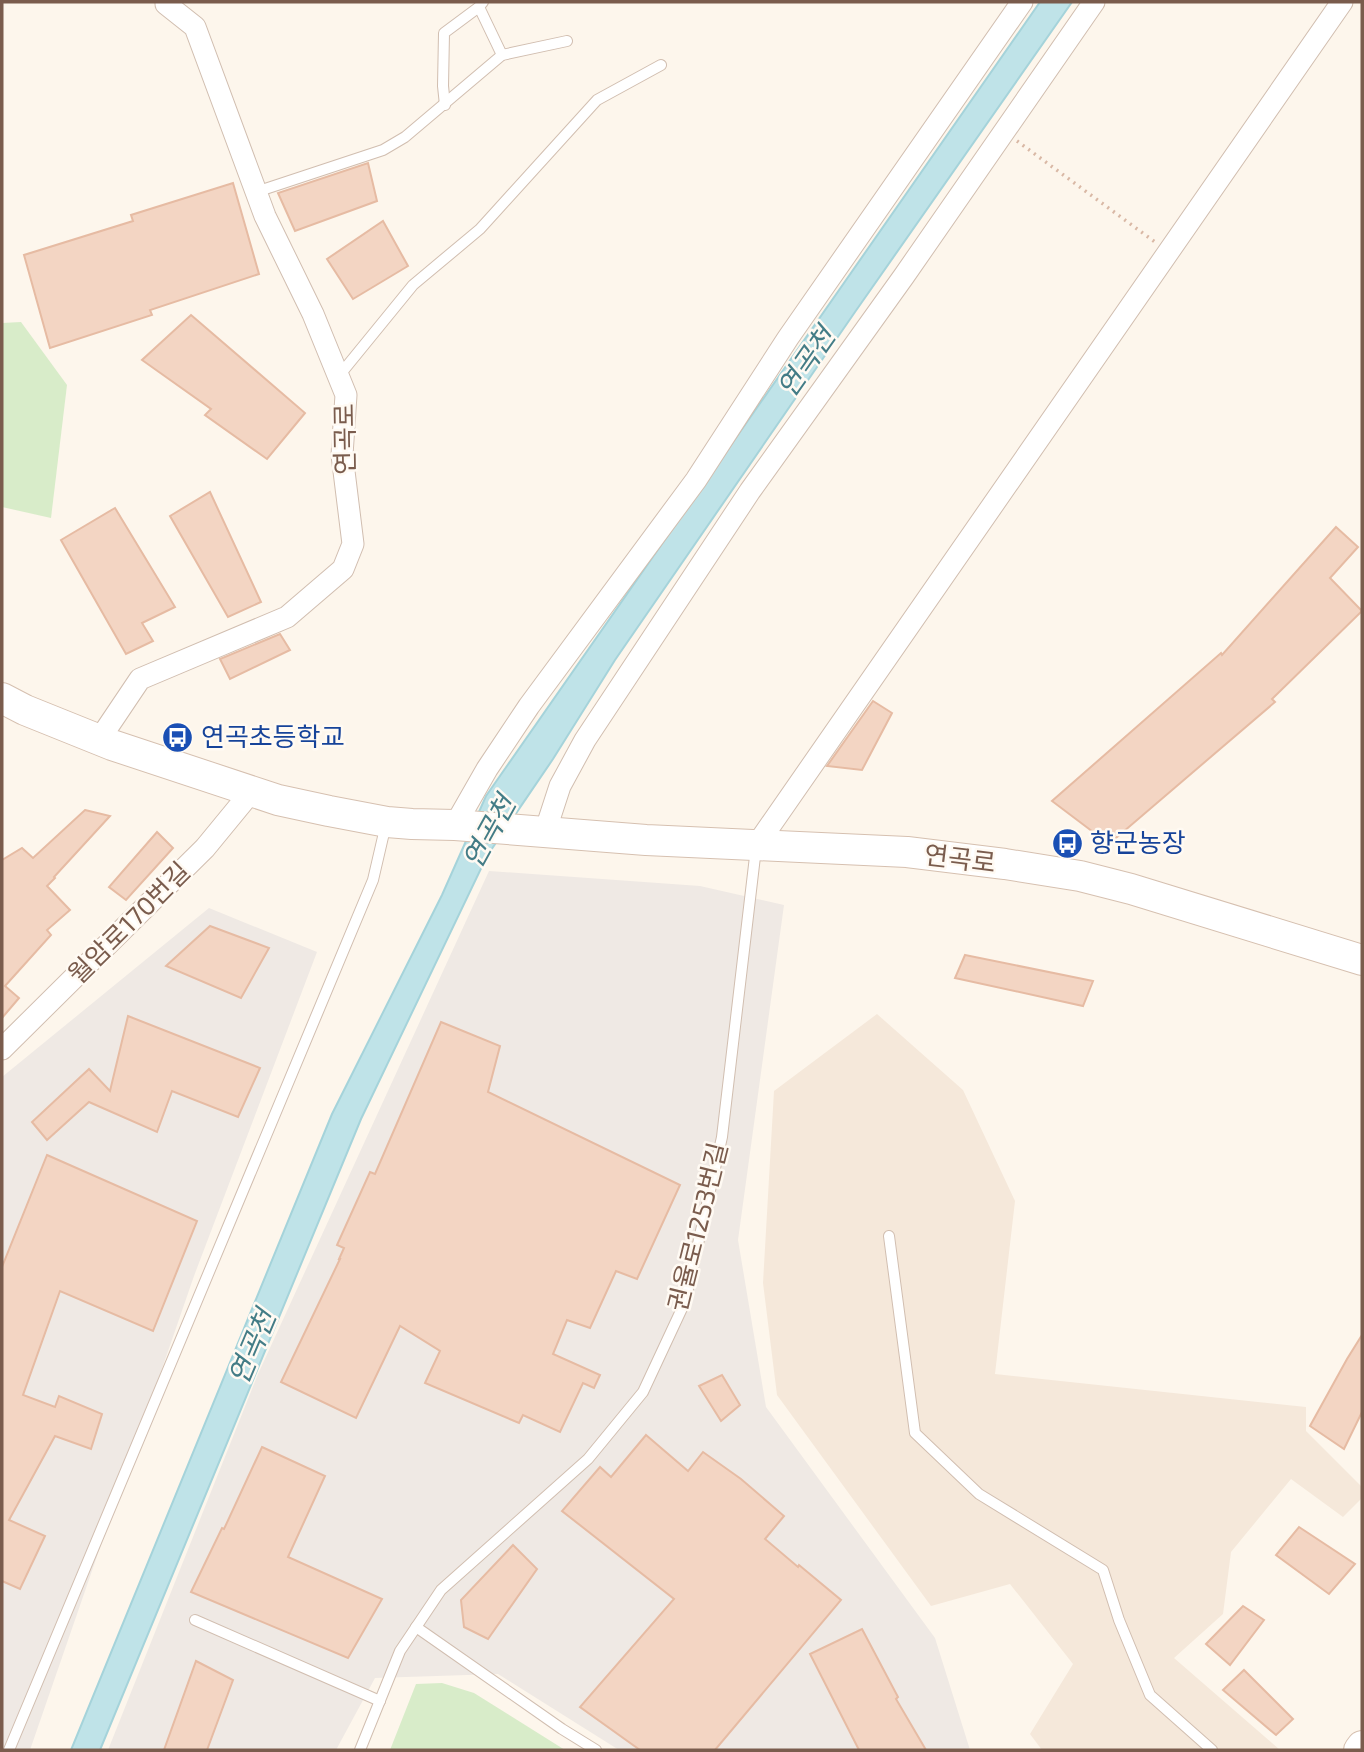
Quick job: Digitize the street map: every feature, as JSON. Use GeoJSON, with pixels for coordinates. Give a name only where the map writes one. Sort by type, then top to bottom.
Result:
{"type":"FeatureCollection","features":[{"type":"Feature","properties":{"kind":"street","name":"연곡로"},"geometry":{"type":"LineString","coordinates":[[99,740],[140,679],[287,617],[343,569],[353,544],[342,455],[346,395],[313,314],[265,216],[195,27],[166,2]]}},
{"type":"Feature","properties":{"kind":"street"},"geometry":{"type":"LineString","coordinates":[[2,698],[99,740],[290,803],[387,822],[455,825],[528,706],[696,480],[788,338],[1022,2]]}},
{"type":"Feature","properties":{"kind":"street"},"geometry":{"type":"LineString","coordinates":[[545,832],[560,786],[593,729],[750,491],[904,276],[1094,2]]}},
{"type":"Feature","properties":{"kind":"street"},"geometry":{"type":"LineString","coordinates":[[756,846],[1342,2]]}},
{"type":"Feature","properties":{"kind":"street","name":"월암로170번길"},"geometry":{"type":"LineString","coordinates":[[2,1049],[205,848],[251,792]]}},
{"type":"Feature","properties":{"kind":"street","name":"연곡로"},"geometry":{"type":"LineString","coordinates":[[455,825],[756,846],[907,852],[1005,864],[1080,876],[1362,960]]}},
{"type":"Feature","properties":{"kind":"lane"},"geometry":{"type":"LineString","coordinates":[[444,104],[444,33],[481,5],[502,55]]}},
{"type":"Feature","properties":{"kind":"lane"},"geometry":{"type":"LineString","coordinates":[[256,192],[383,150],[405,137],[502,55],[567,41]]}},
{"type":"Feature","properties":{"kind":"lane"},"geometry":{"type":"LineString","coordinates":[[338,377],[413,285],[481,229],[597,100],[661,65]]}},
{"type":"Feature","properties":{"kind":"lane"},"geometry":{"type":"LineString","coordinates":[[9,1750],[373,880],[387,822]]}},
{"type":"Feature","properties":{"kind":"lane","name":"권율로1253번길"},"geometry":{"type":"LineString","coordinates":[[360,1750],[400,1651],[441,1590],[588,1459],[643,1392],[685,1301],[722,1137],[756,846]]}},
{"type":"Feature","properties":{"kind":"lane"},"geometry":{"type":"LineString","coordinates":[[889,1236],[915,1433],[979,1494],[1104,1570],[1119,1620],[1150,1695],[1212,1750]]}},
{"type":"Feature","properties":{"kind":"lane"},"geometry":{"type":"LineString","coordinates":[[195,1620],[380,1701]]}},
{"type":"Feature","properties":{"kind":"lane"},"geometry":{"type":"LineString","coordinates":[[416,1627],[596,1750]]}},
{"type":"Feature","properties":{"kind":"path"},"geometry":{"type":"LineString","coordinates":[[1004,131],[1168,252]]}},
{"type":"Feature","properties":{"kind":"shaded area"},"geometry":{"type":"Polygon","coordinates":[[[489,871],[700,886],[784,905],[738,1240],[766,1407],[935,1638],[970,1750],[619,1750],[498,1674],[375,1678],[336,1750],[108,1750],[258,1374],[489,871]]]}},
{"type":"Feature","properties":{"kind":"shaded area"},"geometry":{"type":"Polygon","coordinates":[[[209,908],[317,952],[194,1276],[30,1750],[2,1750],[2,1077],[209,908]]]}},
{"type":"Feature","properties":{"kind":"shaded area"},"geometry":{"type":"Polygon","coordinates":[[[877,1014],[963,1090],[1015,1201],[995,1374],[1306,1407],[1306,1431],[1362,1487],[1362,1498],[1343,1517],[1291,1479],[1231,1552],[1223,1614],[1174,1658],[1280,1750],[1042,1750],[1030,1734],[1073,1664],[1010,1584],[931,1606],[777,1395],[763,1283],[774,1091],[877,1014]]]}},
{"type":"Feature","properties":{"kind":"green space"},"geometry":{"type":"Polygon","coordinates":[[[21,322],[67,385],[51,518],[2,507],[2,323],[21,322]]]}},
{"type":"Feature","properties":{"kind":"green space"},"geometry":{"type":"Polygon","coordinates":[[[442,1683],[474,1693],[565,1750],[390,1750],[416,1684],[442,1683]]]}},
{"type":"Feature","properties":{"kind":"water","name":"연곡천"},"geometry":{"type":"Polygon","coordinates":[[[1040,2],[1072,2],[615,660],[553,759],[487,856],[361,1119],[100,1750],[71,1750],[332,1114],[442,895],[486,796],[1040,2]]]}},
{"type":"Feature","properties":{"kind":"building"},"geometry":{"type":"Polygon","coordinates":[[[368,163],[377,201],[295,231],[278,193],[368,163]]]}},
{"type":"Feature","properties":{"kind":"building"},"geometry":{"type":"Polygon","coordinates":[[[233,183],[259,274],[150,310],[152,315],[50,348],[24,255],[133,221],[131,215],[233,183]]]}},
{"type":"Feature","properties":{"kind":"building"},"geometry":{"type":"Polygon","coordinates":[[[383,221],[408,266],[353,299],[327,259],[383,221]]]}},
{"type":"Feature","properties":{"kind":"building"},"geometry":{"type":"Polygon","coordinates":[[[191,315],[305,413],[267,459],[205,415],[211,409],[142,360],[191,315]]]}},
{"type":"Feature","properties":{"kind":"building"},"geometry":{"type":"Polygon","coordinates":[[[210,492],[261,602],[228,617],[170,516],[210,492]]]}},
{"type":"Feature","properties":{"kind":"building"},"geometry":{"type":"Polygon","coordinates":[[[115,508],[175,607],[142,623],[153,641],[126,654],[61,540],[115,508]]]}},
{"type":"Feature","properties":{"kind":"building"},"geometry":{"type":"Polygon","coordinates":[[[1336,527],[1358,547],[1330,578],[1362,611],[1272,699],[1275,702],[1109,844],[1052,801],[1221,653],[1222,655],[1336,527]]]}},
{"type":"Feature","properties":{"kind":"building"},"geometry":{"type":"Polygon","coordinates":[[[280,634],[290,650],[230,679],[220,659],[280,634]]]}},
{"type":"Feature","properties":{"kind":"building"},"geometry":{"type":"Polygon","coordinates":[[[873,701],[892,713],[862,770],[827,766],[873,701]]]}},
{"type":"Feature","properties":{"kind":"building"},"geometry":{"type":"Polygon","coordinates":[[[85,810],[110,816],[47,886],[70,910],[47,930],[51,935],[5,986],[19,998],[2,1018],[2,860],[22,848],[33,858],[85,810]]]}},
{"type":"Feature","properties":{"kind":"building"},"geometry":{"type":"Polygon","coordinates":[[[157,832],[173,848],[126,900],[109,887],[157,832]]]}},
{"type":"Feature","properties":{"kind":"building"},"geometry":{"type":"Polygon","coordinates":[[[210,926],[269,948],[241,998],[166,966],[210,926]]]}},
{"type":"Feature","properties":{"kind":"building"},"geometry":{"type":"Polygon","coordinates":[[[965,955],[1093,981],[1083,1006],[955,978],[965,955]]]}},
{"type":"Feature","properties":{"kind":"building"},"geometry":{"type":"Polygon","coordinates":[[[128,1016],[260,1068],[238,1117],[172,1091],[157,1132],[89,1102],[47,1140],[32,1122],[89,1069],[110,1091],[128,1016]]]}},
{"type":"Feature","properties":{"kind":"building"},"geometry":{"type":"Polygon","coordinates":[[[441,1022],[500,1046],[488,1092],[680,1185],[637,1279],[616,1271],[590,1328],[567,1320],[553,1354],[600,1375],[594,1388],[583,1383],[560,1432],[523,1415],[519,1423],[425,1383],[440,1351],[400,1326],[356,1418],[281,1382],[340,1259],[344,1248],[337,1245],[370,1172],[375,1174],[441,1022]]]}},
{"type":"Feature","properties":{"kind":"building"},"geometry":{"type":"Polygon","coordinates":[[[47,1155],[197,1221],[153,1331],[60,1291],[23,1395],[55,1407],[59,1396],[102,1414],[91,1449],[55,1436],[9,1520],[45,1536],[20,1589],[2,1581],[2,1267],[47,1155]]]}},
{"type":"Feature","properties":{"kind":"building"},"geometry":{"type":"Polygon","coordinates":[[[1362,1335],[1362,1412],[1344,1449],[1310,1426],[1362,1335]]]}},
{"type":"Feature","properties":{"kind":"building"},"geometry":{"type":"Polygon","coordinates":[[[722,1375],[740,1405],[721,1421],[699,1386],[722,1375]]]}},
{"type":"Feature","properties":{"kind":"building"},"geometry":{"type":"Polygon","coordinates":[[[646,1435],[688,1471],[703,1452],[741,1479],[784,1516],[765,1539],[841,1600],[715,1750],[640,1750],[580,1707],[674,1599],[562,1511],[600,1467],[611,1477],[646,1435]]]}},
{"type":"Feature","properties":{"kind":"building"},"geometry":{"type":"Polygon","coordinates":[[[262,1447],[325,1476],[288,1557],[382,1599],[348,1658],[191,1592],[262,1447]]]}},
{"type":"Feature","properties":{"kind":"building"},"geometry":{"type":"Polygon","coordinates":[[[1299,1527],[1355,1564],[1329,1594],[1276,1555],[1299,1527]]]}},
{"type":"Feature","properties":{"kind":"building"},"geometry":{"type":"Polygon","coordinates":[[[513,1545],[537,1569],[488,1639],[464,1627],[461,1600],[513,1545]]]}},
{"type":"Feature","properties":{"kind":"building"},"geometry":{"type":"Polygon","coordinates":[[[1243,1606],[1264,1620],[1230,1665],[1206,1644],[1243,1606]]]}},
{"type":"Feature","properties":{"kind":"building"},"geometry":{"type":"Polygon","coordinates":[[[862,1629],[898,1697],[896,1699],[926,1750],[859,1750],[810,1654],[862,1629]]]}},
{"type":"Feature","properties":{"kind":"building"},"geometry":{"type":"Polygon","coordinates":[[[196,1661],[233,1680],[207,1750],[164,1750],[196,1661]]]}},
{"type":"Feature","properties":{"kind":"building"},"geometry":{"type":"Polygon","coordinates":[[[1244,1670],[1293,1719],[1276,1735],[1223,1690],[1244,1670]]]}},
{"type":"Feature","properties":{"kind":"place","name":"연곡초등학교"},"geometry":{"type":"Point","coordinates":[178,737]}},
{"type":"Feature","properties":{"kind":"place","name":"향군농장"},"geometry":{"type":"Point","coordinates":[1067,843]}}]}
